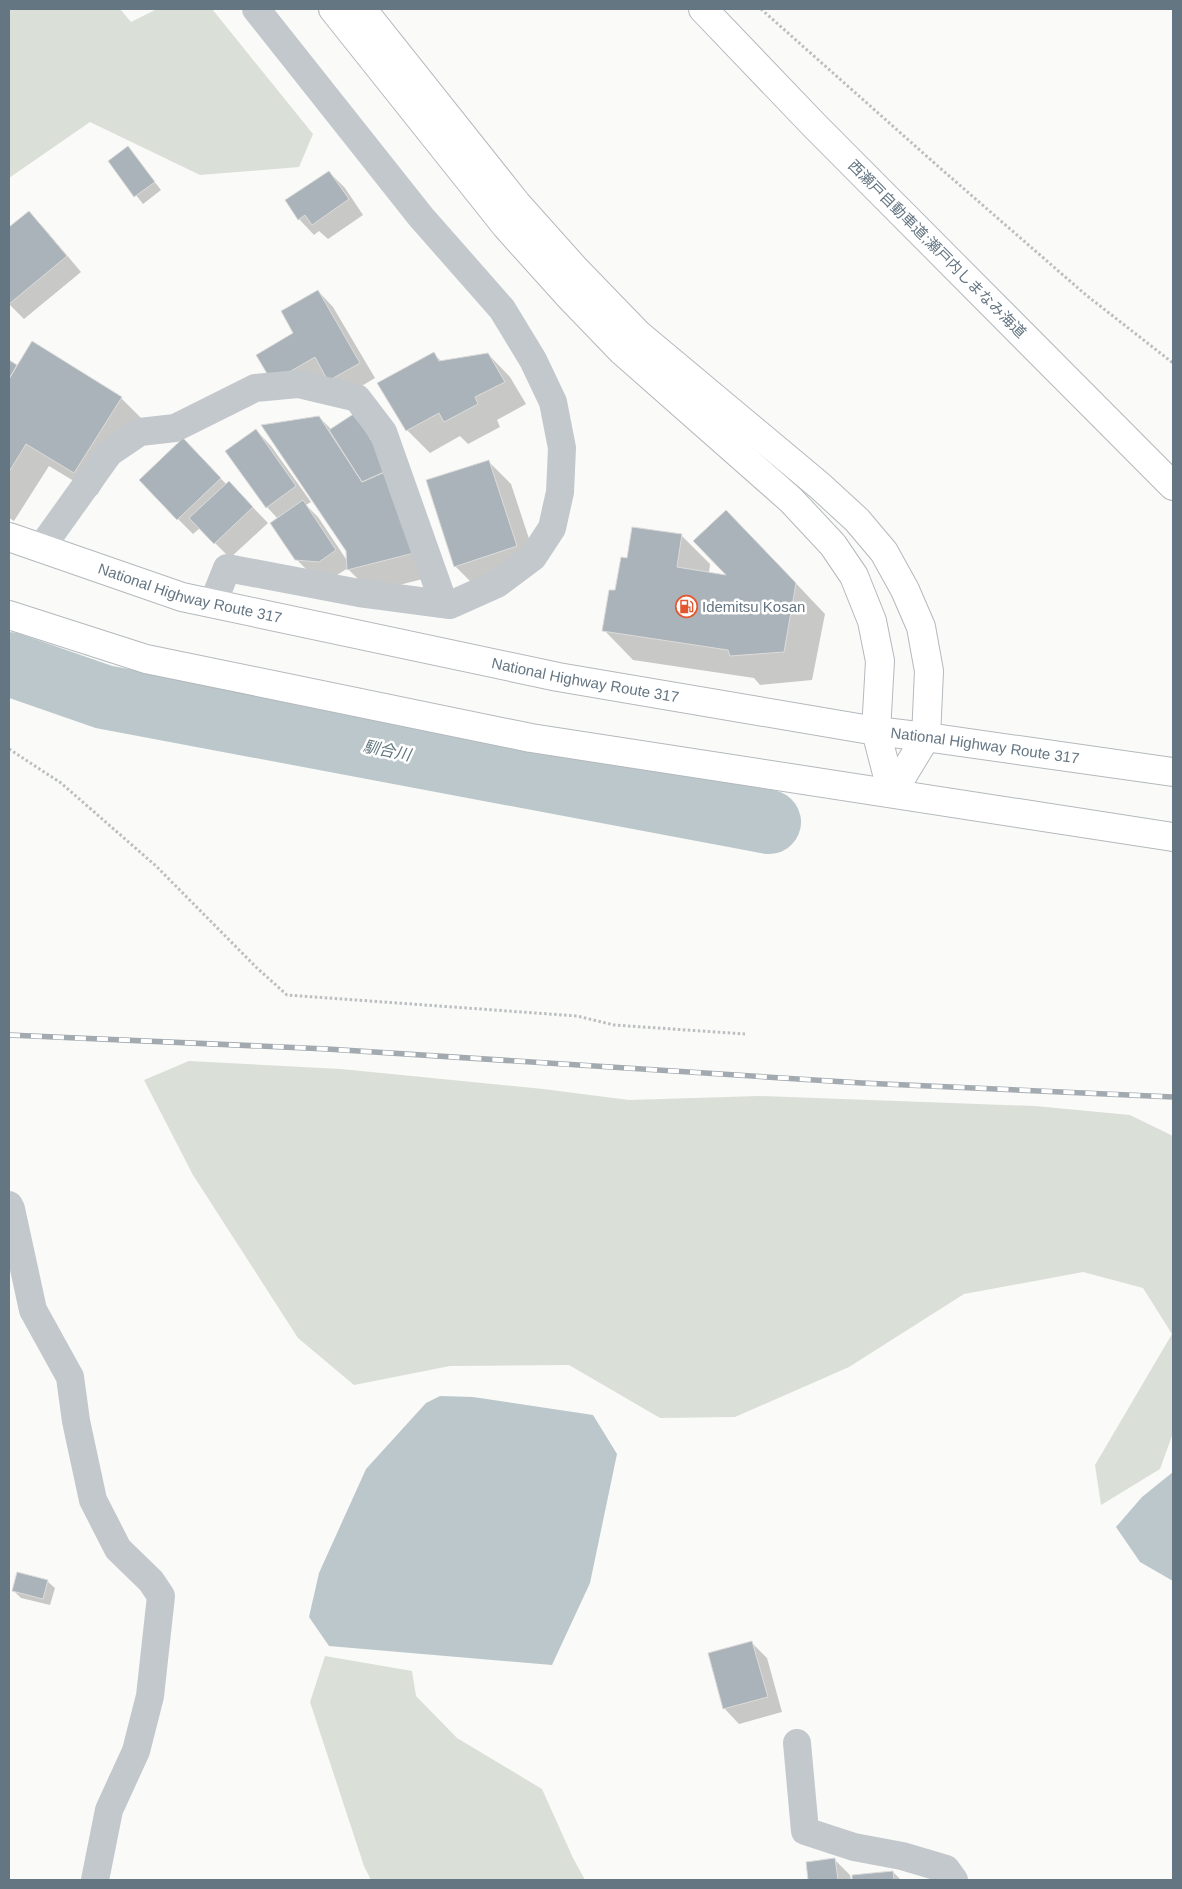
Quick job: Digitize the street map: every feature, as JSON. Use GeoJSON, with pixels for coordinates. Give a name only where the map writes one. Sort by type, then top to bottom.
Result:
{"type":"FeatureCollection","features":[{"type":"Feature","properties":{"kind":"highway"},"geometry":{"type":"LineString","coordinates":[[333,9],[506,226],[568,295],[622,351],[791,500],[833,545],[854,576],[872,621],[880,662],[876,732],[892,793]]}},
{"type":"Feature","properties":{"kind":"highway"},"geometry":{"type":"LineString","coordinates":[[362,9],[517,204],[576,270],[638,334],[820,486],[856,520],[884,552],[905,590],[921,627],[929,671],[926,737],[892,793]]}},
{"type":"Feature","properties":{"kind":"highway","name":"西瀬戸自動車道;瀬戸内しまなみ海道"},"geometry":{"type":"LineString","coordinates":[[703,9],[821,132],[1173,486]]}},
{"type":"Feature","properties":{"kind":"highway","name":"National Highway Route 317"},"geometry":{"type":"LineString","coordinates":[[9,537],[182,597],[558,677],[876,732],[926,737],[1173,772]]}},
{"type":"Feature","properties":{"kind":"highway"},"geometry":{"type":"LineString","coordinates":[[9,615],[146,659],[531,738],[1173,837]]}},
{"type":"Feature","properties":{"kind":"street"},"geometry":{"type":"LineString","coordinates":[[213,603],[227,568],[359,594],[450,604],[497,584],[533,557],[552,528],[560,492],[562,448],[553,402],[533,360],[502,309],[422,217],[256,9]]}},
{"type":"Feature","properties":{"kind":"street"},"geometry":{"type":"LineString","coordinates":[[42,548],[109,453],[140,432],[175,428],[255,388],[298,384],[357,398],[383,432],[444,604]]}},
{"type":"Feature","properties":{"kind":"street"},"geometry":{"type":"LineString","coordinates":[[9,1205],[34,1310],[70,1377],[76,1421],[93,1500],[118,1549],[151,1580],[161,1596],[150,1696],[136,1751],[109,1810],[95,1880]]}},
{"type":"Feature","properties":{"kind":"street"},"geometry":{"type":"LineString","coordinates":[[797,1743],[805,1831],[854,1847],[902,1856],[946,1869],[954,1880]]}},
{"type":"Feature","properties":{"kind":"path"},"geometry":{"type":"LineString","coordinates":[[761,9],[1086,295],[1173,363]]}},
{"type":"Feature","properties":{"kind":"path"},"geometry":{"type":"LineString","coordinates":[[9,749],[61,782],[156,866],[257,968],[287,995],[577,1016],[614,1025],[745,1034]]}},
{"type":"Feature","properties":{"kind":"shaded area"},"geometry":{"type":"Polygon","coordinates":[[[9,9],[120,9],[131,22],[157,9],[212,9],[313,134],[299,167],[200,175],[90,122],[9,178],[9,9]]]}},
{"type":"Feature","properties":{"kind":"shaded area"},"geometry":{"type":"Polygon","coordinates":[[[189,1061],[341,1069],[543,1089],[629,1100],[759,1096],[1035,1106],[1130,1115],[1173,1136],[1173,1433],[1160,1469],[1101,1505],[1095,1465],[1172,1334],[1143,1288],[1083,1272],[964,1294],[849,1367],[735,1417],[660,1418],[569,1365],[450,1366],[354,1385],[298,1338],[193,1175],[144,1080],[189,1061]]]}},
{"type":"Feature","properties":{"kind":"shaded area"},"geometry":{"type":"Polygon","coordinates":[[[440,1396],[473,1397],[593,1415],[617,1454],[590,1583],[552,1665],[329,1646],[309,1617],[319,1573],[366,1469],[426,1403],[440,1396]]]}},
{"type":"Feature","properties":{"kind":"shaded area"},"geometry":{"type":"Polygon","coordinates":[[[1173,1472],[1173,1581],[1140,1562],[1116,1527],[1142,1497],[1173,1472]]]}},
{"type":"Feature","properties":{"kind":"shaded area"},"geometry":{"type":"Polygon","coordinates":[[[325,1656],[412,1671],[416,1696],[457,1738],[542,1789],[585,1880],[371,1880],[364,1866],[310,1702],[325,1656]]]}},
{"type":"Feature","properties":{"kind":"building"},"geometry":{"type":"Polygon","coordinates":[[[128,146],[155,182],[134,197],[108,161],[128,146]]]}},
{"type":"Feature","properties":{"kind":"building"},"geometry":{"type":"Polygon","coordinates":[[[329,171],[349,199],[312,225],[305,215],[298,220],[285,200],[329,171]]]}},
{"type":"Feature","properties":{"kind":"building"},"geometry":{"type":"Polygon","coordinates":[[[29,211],[67,256],[9,304],[9,227],[29,211]]]}},
{"type":"Feature","properties":{"kind":"building"},"geometry":{"type":"Polygon","coordinates":[[[318,290],[360,363],[328,381],[315,357],[272,382],[256,355],[293,333],[281,311],[318,290]]]}},
{"type":"Feature","properties":{"kind":"building"},"geometry":{"type":"Polygon","coordinates":[[[32,341],[122,397],[74,473],[26,444],[9,472],[9,379],[32,341]]]}},
{"type":"Feature","properties":{"kind":"building"},"geometry":{"type":"Polygon","coordinates":[[[434,352],[439,361],[488,353],[505,382],[475,397],[478,404],[444,422],[439,413],[406,431],[377,383],[434,352]]]}},
{"type":"Feature","properties":{"kind":"building"},"geometry":{"type":"Polygon","coordinates":[[[9,360],[17,365],[9,379],[9,360]]]}},
{"type":"Feature","properties":{"kind":"building"},"geometry":{"type":"Polygon","coordinates":[[[355,413],[389,470],[362,482],[329,430],[355,413]]]}},
{"type":"Feature","properties":{"kind":"building"},"geometry":{"type":"Polygon","coordinates":[[[319,416],[362,482],[389,470],[414,553],[347,570],[346,551],[261,425],[319,416]]]}},
{"type":"Feature","properties":{"kind":"building"},"geometry":{"type":"Polygon","coordinates":[[[256,429],[296,486],[266,508],[225,451],[256,429]]]}},
{"type":"Feature","properties":{"kind":"building"},"geometry":{"type":"Polygon","coordinates":[[[183,438],[221,478],[177,520],[139,480],[183,438]]]}},
{"type":"Feature","properties":{"kind":"building"},"geometry":{"type":"Polygon","coordinates":[[[489,460],[517,546],[454,567],[426,480],[489,460]]]}},
{"type":"Feature","properties":{"kind":"building"},"geometry":{"type":"Polygon","coordinates":[[[229,481],[253,507],[214,544],[189,518],[229,481]]]}},
{"type":"Feature","properties":{"kind":"building"},"geometry":{"type":"Polygon","coordinates":[[[303,500],[336,550],[319,562],[295,560],[270,523],[303,500]]]}},
{"type":"Feature","properties":{"kind":"building"},"geometry":{"type":"Polygon","coordinates":[[[726,510],[796,583],[784,652],[730,656],[728,650],[602,631],[609,590],[615,590],[621,557],[627,558],[632,527],[682,534],[677,567],[726,575],[693,541],[726,510]]]}},
{"type":"Feature","properties":{"kind":"building"},"geometry":{"type":"Polygon","coordinates":[[[17,1572],[48,1580],[43,1599],[12,1591],[17,1572]]]}},
{"type":"Feature","properties":{"kind":"building"},"geometry":{"type":"Polygon","coordinates":[[[752,1641],[768,1697],[723,1709],[708,1653],[752,1641]]]}},
{"type":"Feature","properties":{"kind":"building"},"geometry":{"type":"Polygon","coordinates":[[[835,1858],[838,1880],[808,1880],[806,1862],[835,1858]]]}},
{"type":"Feature","properties":{"kind":"building"},"geometry":{"type":"Polygon","coordinates":[[[893,1871],[894,1880],[852,1880],[852,1875],[893,1871]]]}},
{"type":"Feature","properties":{"kind":"waterway","name":"馴合川"},"geometry":{"type":"LineString","coordinates":[[9,664],[104,697],[769,822]]}},
{"type":"Feature","properties":{"kind":"railway"},"geometry":{"type":"LineString","coordinates":[[9,1035],[327,1049],[862,1083],[1173,1097]]}},
{"type":"Feature","properties":{"kind":"place","name":"Idemitsu Kosan"},"geometry":{"type":"Point","coordinates":[686,607]}}]}
